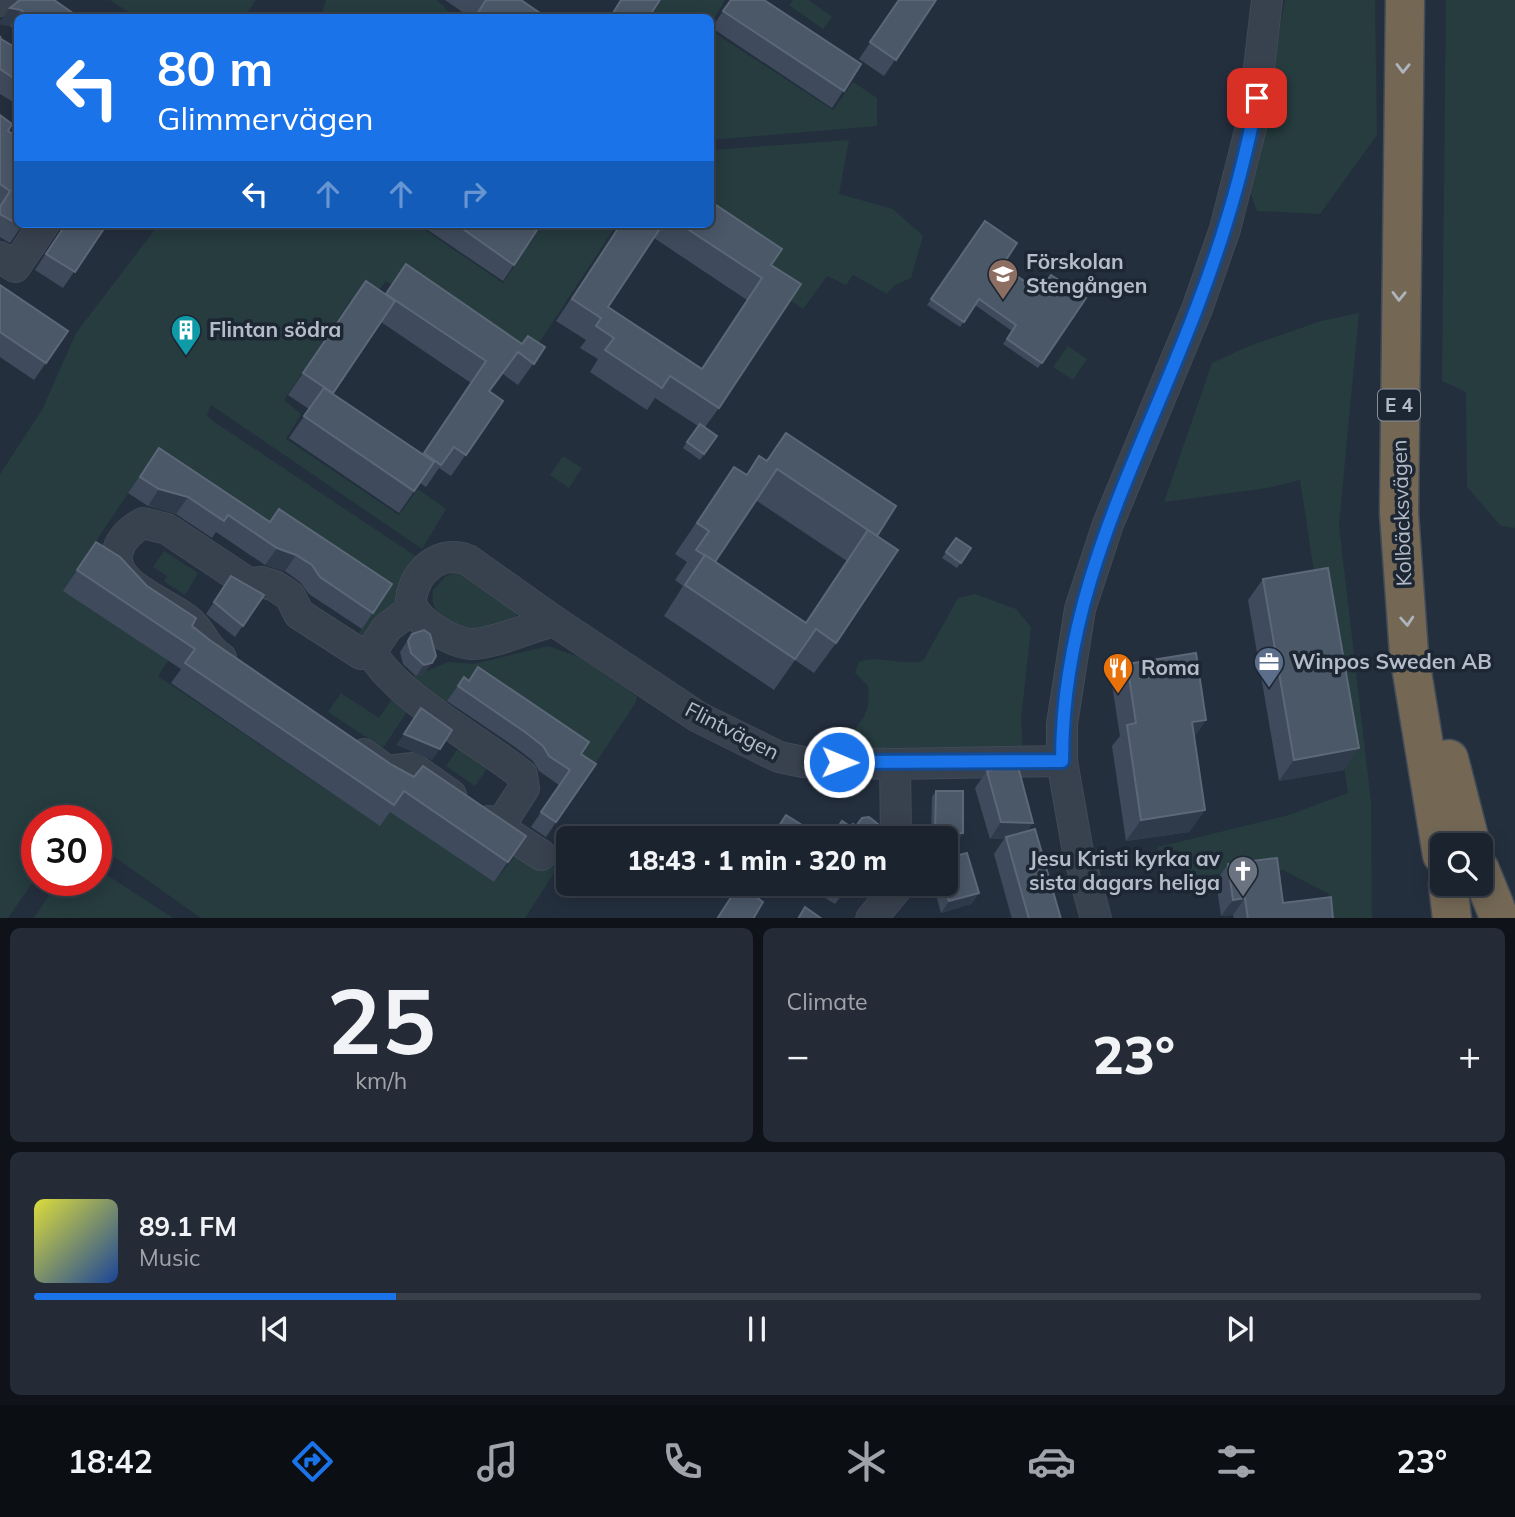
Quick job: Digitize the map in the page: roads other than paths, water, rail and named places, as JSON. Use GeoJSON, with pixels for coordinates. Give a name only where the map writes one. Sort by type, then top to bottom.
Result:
{"type":"FeatureCollection","features":[{"type":"Feature","properties":{"kind":"highway","name":"Kolbäcksvägen"},"geometry":{"type":"LineString","coordinates":[[1405,0],[1399,513],[1409,654],[1438,833]]}},
{"type":"Feature","properties":{"kind":"highway","name":"Kolbäcksvägen"},"geometry":{"type":"LineString","coordinates":[[1430,0],[1422,434],[1428,580],[1453,785],[1467,833]]}},
{"type":"Feature","properties":{"kind":"highway"},"geometry":{"type":"LineString","coordinates":[[1449,896],[1452,918]]}},
{"type":"Feature","properties":{"kind":"highway"},"geometry":{"type":"LineString","coordinates":[[1491,896],[1500,918]]}},
{"type":"Feature","properties":{"kind":"street"},"geometry":{"type":"LineString","coordinates":[[1096,918],[1078,852],[1062,761],[1062,724],[1068,680],[1090,573],[1196,309],[1225,229],[1253,119],[1267,0]]}},
{"type":"Feature","properties":{"kind":"street"},"geometry":{"type":"LineString","coordinates":[[0,257],[15,267],[41,228]]}},
{"type":"Feature","properties":{"kind":"street"},"geometry":{"type":"LineString","coordinates":[[241,671],[206,647],[193,625],[120,573],[116,558],[119,546],[132,529],[143,523],[167,529],[248,583],[262,582],[282,591],[290,596],[299,614],[361,654],[371,652],[387,628],[412,609],[443,635],[458,643],[474,645],[554,621]]}},
{"type":"Feature","properties":{"kind":"street","name":"Flintvägen"},"geometry":{"type":"LineString","coordinates":[[412,609],[411,599],[426,570],[444,555],[456,555],[468,559],[554,621],[698,717],[779,757],[803,762],[895,764],[1062,761]]}},
{"type":"Feature","properties":{"kind":"street"},"geometry":{"type":"LineString","coordinates":[[371,652],[377,662],[410,692],[522,775],[524,788],[499,827]]}},
{"type":"Feature","properties":{"kind":"street"},"geometry":{"type":"LineString","coordinates":[[337,736],[387,771],[413,768],[541,855]]}},
{"type":"Feature","properties":{"kind":"street"},"geometry":{"type":"LineString","coordinates":[[895,764],[896,826]]}},
{"type":"Feature","properties":{"kind":"street"},"geometry":{"type":"LineString","coordinates":[[872,918],[888,896]]}},
{"type":"Feature","properties":{"kind":"street"},"geometry":{"type":"LineString","coordinates":[[898,896],[904,918]]}},
{"type":"Feature","properties":{"kind":"place","name":"Förskolan Stengången"},"geometry":{"type":"Point","coordinates":[1003,301]}},
{"type":"Feature","properties":{"kind":"place","name":"Flintan södra"},"geometry":{"type":"Point","coordinates":[186,357]}},
{"type":"Feature","properties":{"kind":"place","name":"Winpos Sweden AB"},"geometry":{"type":"Point","coordinates":[1269,689]}},
{"type":"Feature","properties":{"kind":"place","name":"Roma"},"geometry":{"type":"Point","coordinates":[1118,695]}},
{"type":"Feature","properties":{"kind":"place","name":"Jesu Kristi kyrka av sista dagars heliga"},"geometry":{"type":"Point","coordinates":[1243,898]}}]}
